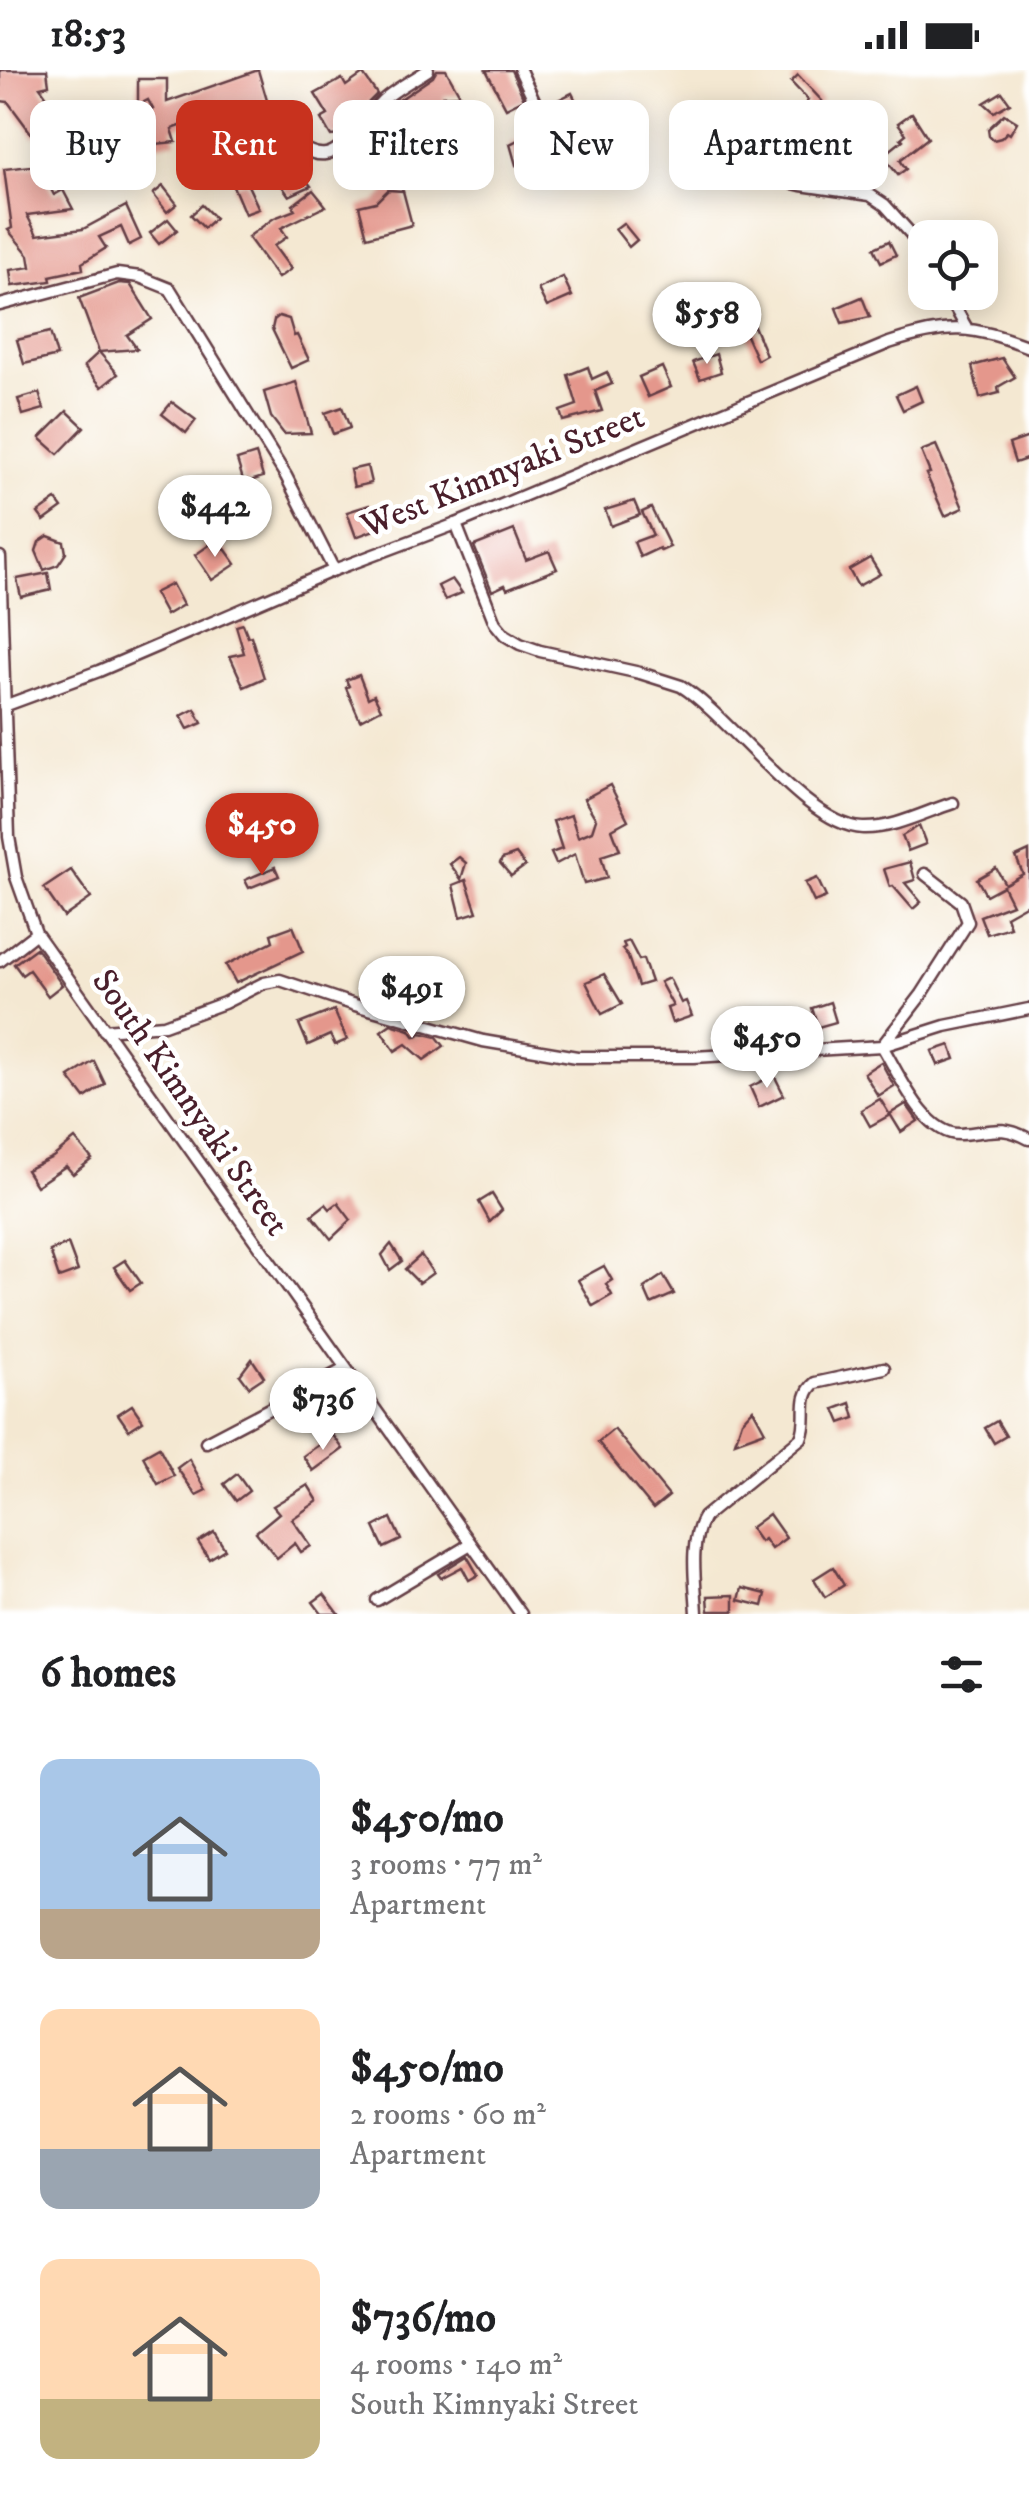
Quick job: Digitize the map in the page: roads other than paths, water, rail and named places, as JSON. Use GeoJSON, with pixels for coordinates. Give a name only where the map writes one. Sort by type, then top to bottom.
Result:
{"type":"FeatureCollection","features":[{"type":"Feature","properties":{"kind":"street"},"geometry":{"type":"LineString","coordinates":[[313,152],[331,154],[348,141],[387,96],[428,70]]}},
{"type":"Feature","properties":{"kind":"street"},"geometry":{"type":"LineString","coordinates":[[520,70],[534,100]]}},
{"type":"Feature","properties":{"kind":"street"},"geometry":{"type":"LineString","coordinates":[[832,190],[870,195],[885,205],[908,234]]}},
{"type":"Feature","properties":{"kind":"street"},"geometry":{"type":"LineString","coordinates":[[0,305],[117,274],[140,277],[170,289],[274,455],[334,570]]}},
{"type":"Feature","properties":{"kind":"street"},"geometry":{"type":"LineString","coordinates":[[956,310],[966,327]]}},
{"type":"Feature","properties":{"kind":"street","name":"West Kimnyaki Street"},"geometry":{"type":"LineString","coordinates":[[4,706],[99,671],[334,570],[456,524],[889,343],[966,327],[1029,347]]}},
{"type":"Feature","properties":{"kind":"street"},"geometry":{"type":"LineString","coordinates":[[456,524],[495,623],[520,644],[681,686],[700,698],[763,763],[843,824],[862,828],[886,825],[953,803]]}},
{"type":"Feature","properties":{"kind":"street","name":"South Kimnyaki Street"},"geometry":{"type":"LineString","coordinates":[[0,557],[10,837],[16,877],[36,934],[521,1614]]}},
{"type":"Feature","properties":{"kind":"street"},"geometry":{"type":"LineString","coordinates":[[882,1046],[968,922],[961,902],[925,874]]}},
{"type":"Feature","properties":{"kind":"street"},"geometry":{"type":"LineString","coordinates":[[0,961],[36,934]]}},
{"type":"Feature","properties":{"kind":"street"},"geometry":{"type":"LineString","coordinates":[[104,1030],[164,1025],[280,980],[483,1040],[577,1057],[694,1058],[882,1046],[945,1026],[1029,1009]]}},
{"type":"Feature","properties":{"kind":"street"},"geometry":{"type":"LineString","coordinates":[[882,1046],[935,1127],[958,1134],[1007,1129],[1029,1139]]}},
{"type":"Feature","properties":{"kind":"street"},"geometry":{"type":"LineString","coordinates":[[697,1614],[697,1532],[704,1517],[800,1438],[806,1428],[804,1402],[808,1388],[884,1368]]}},
{"type":"Feature","properties":{"kind":"street"},"geometry":{"type":"LineString","coordinates":[[206,1442],[346,1369]]}},
{"type":"Feature","properties":{"kind":"street"},"geometry":{"type":"LineString","coordinates":[[377,1600],[469,1545]]}}]}
